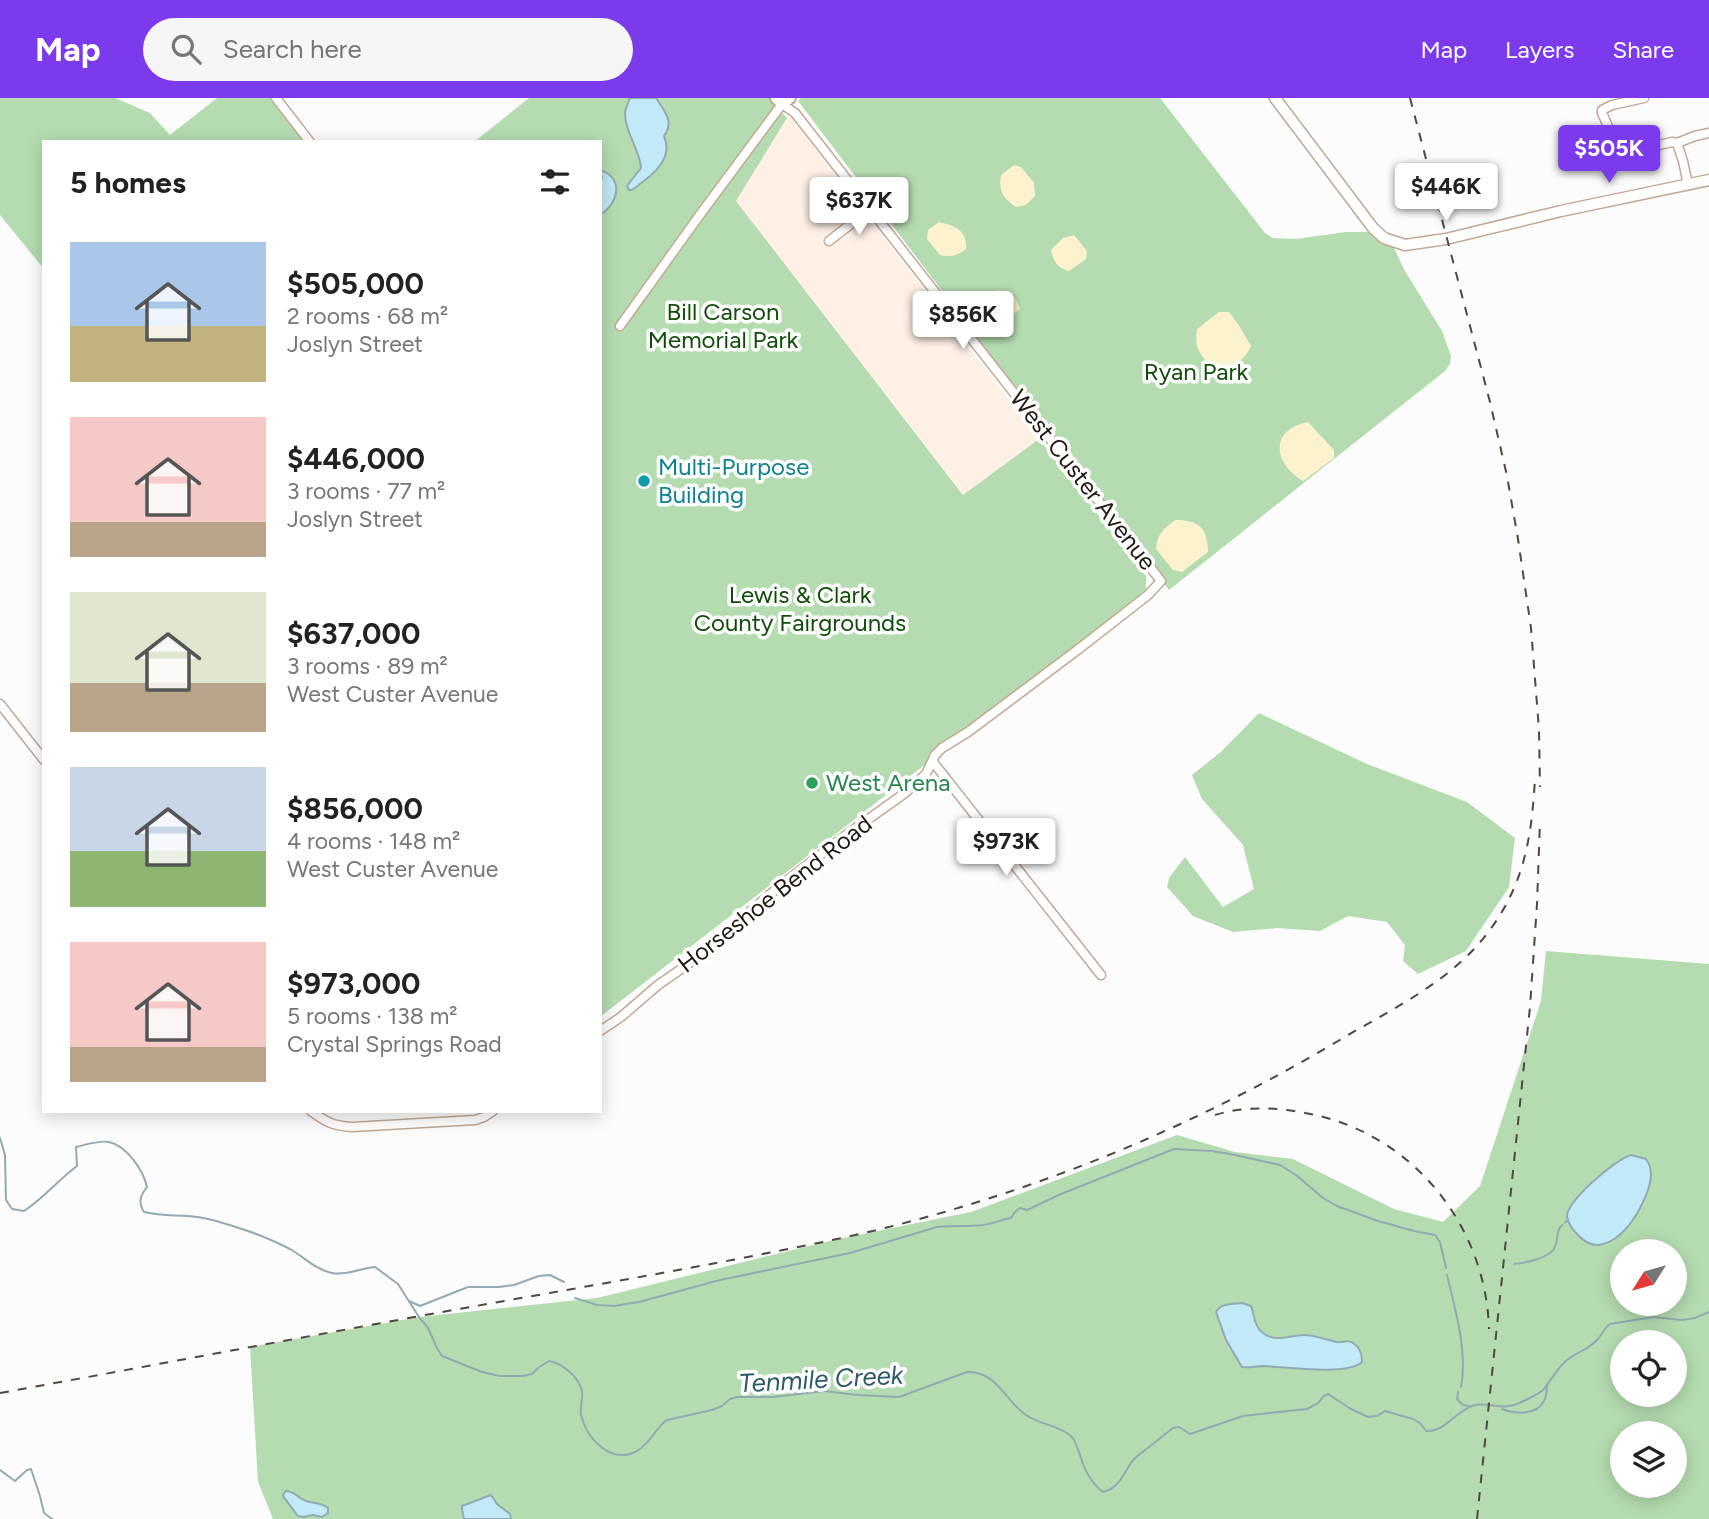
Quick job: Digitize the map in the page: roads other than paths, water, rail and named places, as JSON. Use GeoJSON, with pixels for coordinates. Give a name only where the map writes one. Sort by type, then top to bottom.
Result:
{"type":"FeatureCollection","features":[{"type":"Feature","properties":{"kind":"street"},"geometry":{"type":"LineString","coordinates":[[276,98],[308,140]]}},
{"type":"Feature","properties":{"kind":"street"},"geometry":{"type":"LineString","coordinates":[[1275,98],[1373,228],[1384,239],[1405,245],[1442,240],[1561,211],[1709,180]]}},
{"type":"Feature","properties":{"kind":"street"},"geometry":{"type":"LineString","coordinates":[[1644,98],[1602,110],[1616,142],[1623,150],[1629,152],[1677,143],[1709,133]]}},
{"type":"Feature","properties":{"kind":"street"},"geometry":{"type":"LineString","coordinates":[[620,326],[783,100]]}},
{"type":"Feature","properties":{"kind":"street","name":"West Custer Avenue"},"geometry":{"type":"LineString","coordinates":[[783,100],[1161,581],[1143,599]]}},
{"type":"Feature","properties":{"kind":"street"},"geometry":{"type":"LineString","coordinates":[[1677,143],[1688,185]]}},
{"type":"Feature","properties":{"kind":"street"},"geometry":{"type":"LineString","coordinates":[[829,241],[870,209]]}},
{"type":"Feature","properties":{"kind":"street","name":"Horseshoe Bend Road"},"geometry":{"type":"LineString","coordinates":[[602,1030],[657,985],[687,965],[781,885],[905,793],[926,774],[935,755],[942,748],[968,732],[1143,599]]}},
{"type":"Feature","properties":{"kind":"street"},"geometry":{"type":"LineString","coordinates":[[0,704],[42,757]]}},
{"type":"Feature","properties":{"kind":"street"},"geometry":{"type":"LineString","coordinates":[[933,762],[1101,975]]}},
{"type":"Feature","properties":{"kind":"street"},"geometry":{"type":"LineString","coordinates":[[314,1113],[328,1123],[352,1127],[475,1120],[490,1113]]}},
{"type":"Feature","properties":{"kind":"water"},"geometry":{"type":"Polygon","coordinates":[[[630,98],[656,98],[667,116],[669,126],[664,136],[666,153],[663,161],[632,190],[627,186],[641,168],[626,121],[625,114],[630,98]]]}},
{"type":"Feature","properties":{"kind":"water"},"geometry":{"type":"Polygon","coordinates":[[[602,171],[613,179],[616,185],[615,198],[602,213],[602,171]]]}},
{"type":"Feature","properties":{"kind":"water"},"geometry":{"type":"Polygon","coordinates":[[[1631,1155],[1646,1159],[1649,1164],[1649,1187],[1642,1204],[1624,1231],[1615,1238],[1597,1245],[1587,1242],[1570,1224],[1567,1217],[1569,1210],[1583,1191],[1631,1155]]]}},
{"type":"Feature","properties":{"kind":"water"},"geometry":{"type":"Polygon","coordinates":[[[1242,1303],[1251,1306],[1257,1326],[1266,1335],[1280,1338],[1308,1335],[1337,1342],[1349,1341],[1359,1349],[1362,1362],[1343,1369],[1330,1370],[1242,1367],[1226,1340],[1216,1312],[1224,1305],[1242,1303]]]}},
{"type":"Feature","properties":{"kind":"water"},"geometry":{"type":"Polygon","coordinates":[[[286,1491],[306,1501],[325,1506],[328,1513],[322,1517],[298,1516],[283,1496],[286,1491]]]}},
{"type":"Feature","properties":{"kind":"water"},"geometry":{"type":"Polygon","coordinates":[[[491,1495],[497,1504],[510,1514],[511,1519],[464,1519],[462,1506],[491,1495]]]}},
{"type":"Feature","properties":{"kind":"waterway","name":"Tenmile Creek"},"geometry":{"type":"LineString","coordinates":[[0,1138],[5,1155],[6,1200],[12,1209],[24,1211],[77,1166],[76,1147],[101,1142],[116,1144],[138,1166],[145,1180],[147,1187],[140,1202],[144,1212],[202,1218],[245,1230],[290,1249],[315,1266],[332,1273],[375,1267],[398,1284],[428,1328],[442,1356],[482,1372],[500,1376],[523,1376],[532,1374],[549,1361],[564,1367],[581,1388],[581,1415],[589,1433],[594,1441],[618,1455],[642,1448],[667,1420],[712,1410],[737,1397],[773,1397],[824,1391],[899,1397],[967,1372],[986,1376],[1026,1415],[1061,1429],[1071,1436],[1089,1475],[1103,1492],[1114,1487],[1135,1458],[1173,1428],[1179,1427],[1190,1434],[1243,1416],[1307,1409],[1328,1394],[1368,1417],[1385,1411],[1413,1419],[1426,1431],[1433,1430],[1472,1406],[1482,1404],[1504,1407],[1538,1394],[1562,1364],[1593,1343],[1610,1324],[1653,1317],[1682,1320],[1709,1312]]}},
{"type":"Feature","properties":{"kind":"waterway"},"geometry":{"type":"LineString","coordinates":[[575,1298],[597,1305],[614,1306],[639,1302],[720,1280],[850,1253],[937,1227],[990,1224],[1011,1218],[1020,1208],[1027,1210],[1174,1149],[1212,1151],[1280,1165],[1337,1206],[1378,1221],[1435,1235],[1440,1242],[1446,1268]]}},
{"type":"Feature","properties":{"kind":"waterway"},"geometry":{"type":"LineString","coordinates":[[1565,1223],[1568,1219]]}},
{"type":"Feature","properties":{"kind":"waterway"},"geometry":{"type":"LineString","coordinates":[[1514,1264],[1537,1259],[1553,1251],[1562,1225]]}},
{"type":"Feature","properties":{"kind":"waterway"},"geometry":{"type":"LineString","coordinates":[[409,1301],[420,1306],[468,1287],[514,1285],[539,1276],[550,1275],[564,1282]]}},
{"type":"Feature","properties":{"kind":"waterway"},"geometry":{"type":"LineString","coordinates":[[1447,1275],[1462,1345],[1461,1387]]}},
{"type":"Feature","properties":{"kind":"waterway"},"geometry":{"type":"LineString","coordinates":[[1502,1409],[1519,1413],[1536,1409],[1545,1399],[1547,1384]]}},
{"type":"Feature","properties":{"kind":"waterway"},"geometry":{"type":"LineString","coordinates":[[1458,1392],[1457,1399],[1463,1405],[1469,1406]]}},
{"type":"Feature","properties":{"kind":"waterway"},"geometry":{"type":"LineString","coordinates":[[0,1470],[15,1481],[31,1469],[44,1513],[52,1519]]}},
{"type":"Feature","properties":{"kind":"railway"},"geometry":{"type":"LineString","coordinates":[[1410,98],[1507,476],[1531,628],[1539,730],[1540,787]]}},
{"type":"Feature","properties":{"kind":"railway"},"geometry":{"type":"LineString","coordinates":[[0,1393],[823,1242],[968,1205],[1131,1146],[1288,1070],[1401,1005],[1460,963],[1492,927],[1512,892],[1529,838],[1535,778]]}},
{"type":"Feature","properties":{"kind":"railway"},"geometry":{"type":"LineString","coordinates":[[1477,1519],[1530,1007],[1540,822]]}},
{"type":"Feature","properties":{"kind":"railway"},"geometry":{"type":"LineString","coordinates":[[1215,1115],[1260,1108],[1305,1113],[1343,1123],[1378,1140],[1409,1162],[1435,1188],[1457,1219],[1474,1253],[1485,1290],[1489,1329]]}},
{"type":"Feature","properties":{"kind":"place","name":"Multi-Purpose Building"},"geometry":{"type":"Point","coordinates":[644,481]}},
{"type":"Feature","properties":{"kind":"place","name":"West Arena"},"geometry":{"type":"Point","coordinates":[812,783]}},
{"type":"Feature","properties":{"kind":"park label","name":"Bill Carson Memorial Park"},"geometry":{"type":"Point","coordinates":[723,326]}},
{"type":"Feature","properties":{"kind":"park label","name":"Ryan Park"},"geometry":{"type":"Point","coordinates":[1196,372]}},
{"type":"Feature","properties":{"kind":"park label","name":"Lewis & Clark County Fairgrounds"},"geometry":{"type":"Point","coordinates":[800,609]}}]}
